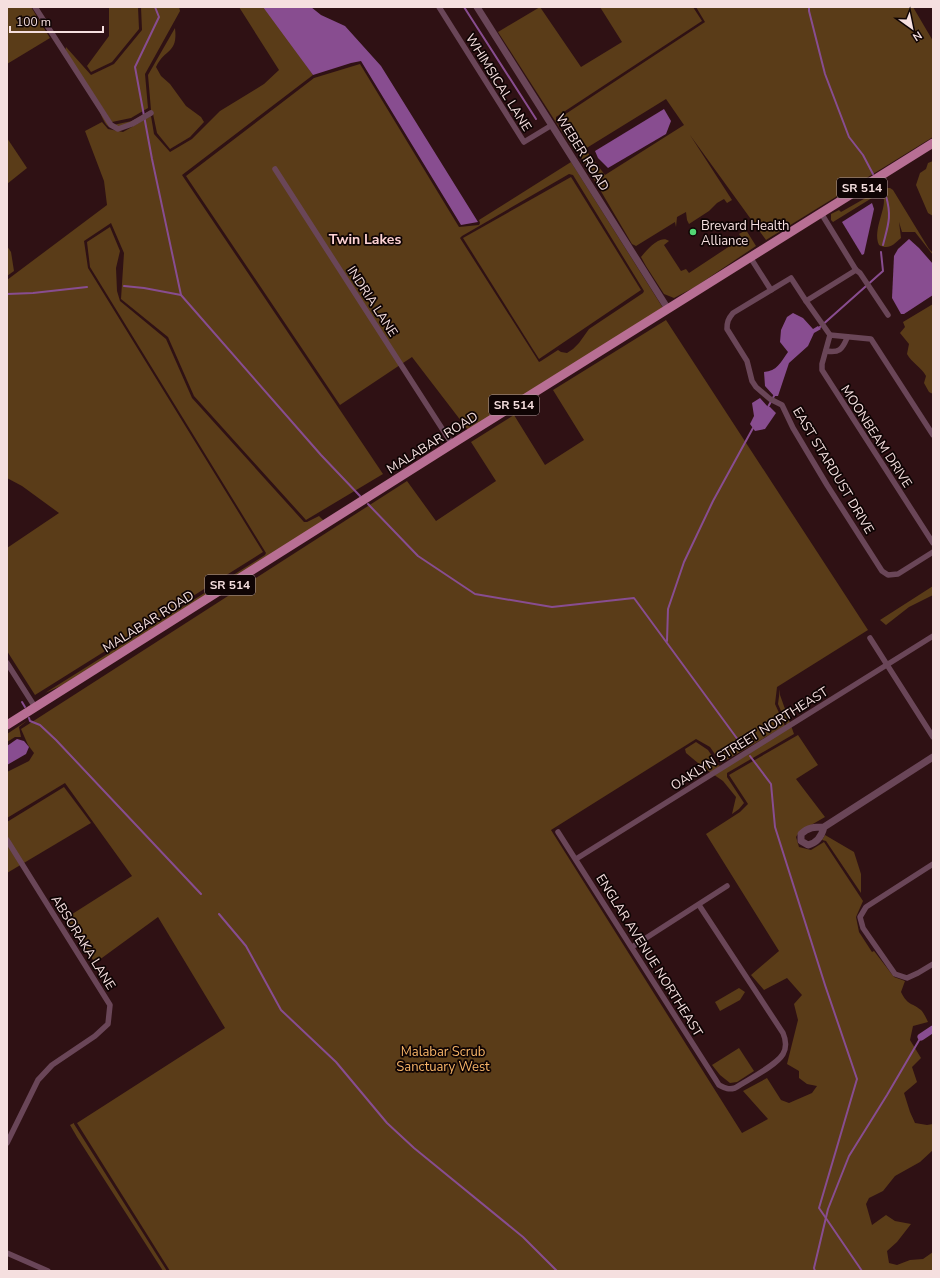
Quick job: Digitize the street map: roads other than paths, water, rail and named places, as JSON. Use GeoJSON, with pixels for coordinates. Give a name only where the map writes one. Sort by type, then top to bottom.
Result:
{"type":"FeatureCollection","features":[{"type":"Feature","properties":{"kind":"main road","name":"MALABAR ROAD"},"geometry":{"type":"LineString","coordinates":[[7,725],[933,143]]}},
{"type":"Feature","properties":{"kind":"street"},"geometry":{"type":"LineString","coordinates":[[35,7],[92,99],[111,125],[118,128],[132,124],[151,113]]}},
{"type":"Feature","properties":{"kind":"street","name":"WHIMSICAL LANE"},"geometry":{"type":"LineString","coordinates":[[439,7],[524,142],[552,125]]}},
{"type":"Feature","properties":{"kind":"street","name":"WEBER ROAD"},"geometry":{"type":"LineString","coordinates":[[477,7],[668,309]]}},
{"type":"Feature","properties":{"kind":"street","name":"INDRIA LANE"},"geometry":{"type":"LineString","coordinates":[[275,169],[452,444]]}},
{"type":"Feature","properties":{"kind":"street"},"geometry":{"type":"LineString","coordinates":[[821,213],[856,270],[860,273],[888,316]]}},
{"type":"Feature","properties":{"kind":"street"},"geometry":{"type":"LineString","coordinates":[[750,257],[771,290],[791,278],[830,335],[847,338],[871,339],[933,435]]}},
{"type":"Feature","properties":{"kind":"street"},"geometry":{"type":"LineString","coordinates":[[806,302],[856,270]]}},
{"type":"Feature","properties":{"kind":"street","name":"EAST STARDUST DRIVE"},"geometry":{"type":"LineString","coordinates":[[771,290],[733,313],[728,318],[727,329],[747,361],[752,381],[756,387],[770,399],[782,405],[793,428],[823,479],[882,571],[888,575],[898,574],[933,552]]}},
{"type":"Feature","properties":{"kind":"street","name":"MOONBEAM DRIVE"},"geometry":{"type":"LineString","coordinates":[[830,335],[822,370],[933,543]]}},
{"type":"Feature","properties":{"kind":"street"},"geometry":{"type":"LineString","coordinates":[[826,351],[838,351],[843,348],[847,338]]}},
{"type":"Feature","properties":{"kind":"street","name":"OAKLYN STREET NORTHEAST"},"geometry":{"type":"LineString","coordinates":[[576,859],[933,636]]}},
{"type":"Feature","properties":{"kind":"street"},"geometry":{"type":"LineString","coordinates":[[870,638],[933,737]]}},
{"type":"Feature","properties":{"kind":"street"},"geometry":{"type":"LineString","coordinates":[[7,663],[35,707]]}},
{"type":"Feature","properties":{"kind":"street"},"geometry":{"type":"LineString","coordinates":[[824,827],[933,757]]}},
{"type":"Feature","properties":{"kind":"street","name":"ENGLAR AVENUE NORTHEAST"},"geometry":{"type":"LineString","coordinates":[[558,832],[719,1085],[730,1090],[772,1065],[783,1054],[786,1042],[783,1033],[699,905]]}},
{"type":"Feature","properties":{"kind":"street","name":"ABSORAKA LANE"},"geometry":{"type":"LineString","coordinates":[[7,840],[110,1005],[108,1024],[95,1036],[52,1065],[38,1080],[7,1143]]}},
{"type":"Feature","properties":{"kind":"street"},"geometry":{"type":"LineString","coordinates":[[933,864],[866,907],[860,917],[863,928],[895,974],[907,978],[933,964]]}},
{"type":"Feature","properties":{"kind":"street"},"geometry":{"type":"LineString","coordinates":[[632,947],[727,886]]}},
{"type":"Feature","properties":{"kind":"street"},"geometry":{"type":"LineString","coordinates":[[7,1253],[48,1271]]}},
{"type":"Feature","properties":{"kind":"waterway"},"geometry":{"type":"LineString","coordinates":[[155,7],[159,17],[135,67],[152,159],[181,295],[321,455],[360,496]]}},
{"type":"Feature","properties":{"kind":"waterway"},"geometry":{"type":"LineString","coordinates":[[464,7],[536,119]]}},
{"type":"Feature","properties":{"kind":"waterway"},"geometry":{"type":"LineString","coordinates":[[809,7],[825,74],[849,137],[863,155],[873,174]]}},
{"type":"Feature","properties":{"kind":"waterway"},"geometry":{"type":"LineString","coordinates":[[883,245],[889,215],[886,196]]}},
{"type":"Feature","properties":{"kind":"waterway"},"geometry":{"type":"LineString","coordinates":[[820,327],[883,271],[881,252]]}},
{"type":"Feature","properties":{"kind":"waterway"},"geometry":{"type":"LineString","coordinates":[[124,286],[181,295]]}},
{"type":"Feature","properties":{"kind":"waterway"},"geometry":{"type":"LineString","coordinates":[[7,294],[33,293],[87,287]]}},
{"type":"Feature","properties":{"kind":"waterway"},"geometry":{"type":"LineString","coordinates":[[768,407],[774,396]]}},
{"type":"Feature","properties":{"kind":"waterway"},"geometry":{"type":"LineString","coordinates":[[667,641],[668,609],[684,562],[713,501],[753,428]]}},
{"type":"Feature","properties":{"kind":"waterway"},"geometry":{"type":"LineString","coordinates":[[368,504],[418,556],[475,594],[552,607],[634,598],[744,748]]}},
{"type":"Feature","properties":{"kind":"waterway"},"geometry":{"type":"LineString","coordinates":[[22,702],[25,707]]}},
{"type":"Feature","properties":{"kind":"waterway"},"geometry":{"type":"LineString","coordinates":[[29,718],[30,721],[40,725],[56,740],[201,894]]}},
{"type":"Feature","properties":{"kind":"waterway"},"geometry":{"type":"LineString","coordinates":[[750,756],[771,784],[775,827],[825,985],[857,1079],[819,1208],[862,1271]]}},
{"type":"Feature","properties":{"kind":"waterway"},"geometry":{"type":"LineString","coordinates":[[219,914],[246,946],[281,1010],[336,1062],[387,1123],[414,1148],[523,1237],[557,1271]]}},
{"type":"Feature","properties":{"kind":"waterway"},"geometry":{"type":"LineString","coordinates":[[921,1037],[933,1029]]}},
{"type":"Feature","properties":{"kind":"waterway"},"geometry":{"type":"LineString","coordinates":[[815,1271],[814,1268],[828,1209],[849,1156],[921,1037]]}},
{"type":"Feature","properties":{"kind":"place","name":"Brevard Health Alliance"},"geometry":{"type":"Point","coordinates":[693,232]}},
{"type":"Feature","properties":{"kind":"district","name":"Twin Lakes"},"geometry":{"type":"Point","coordinates":[365,239]}},
{"type":"Feature","properties":{"kind":"park label","name":"Malabar Scrub Sanctuary West"},"geometry":{"type":"Point","coordinates":[443,1058]}}]}
